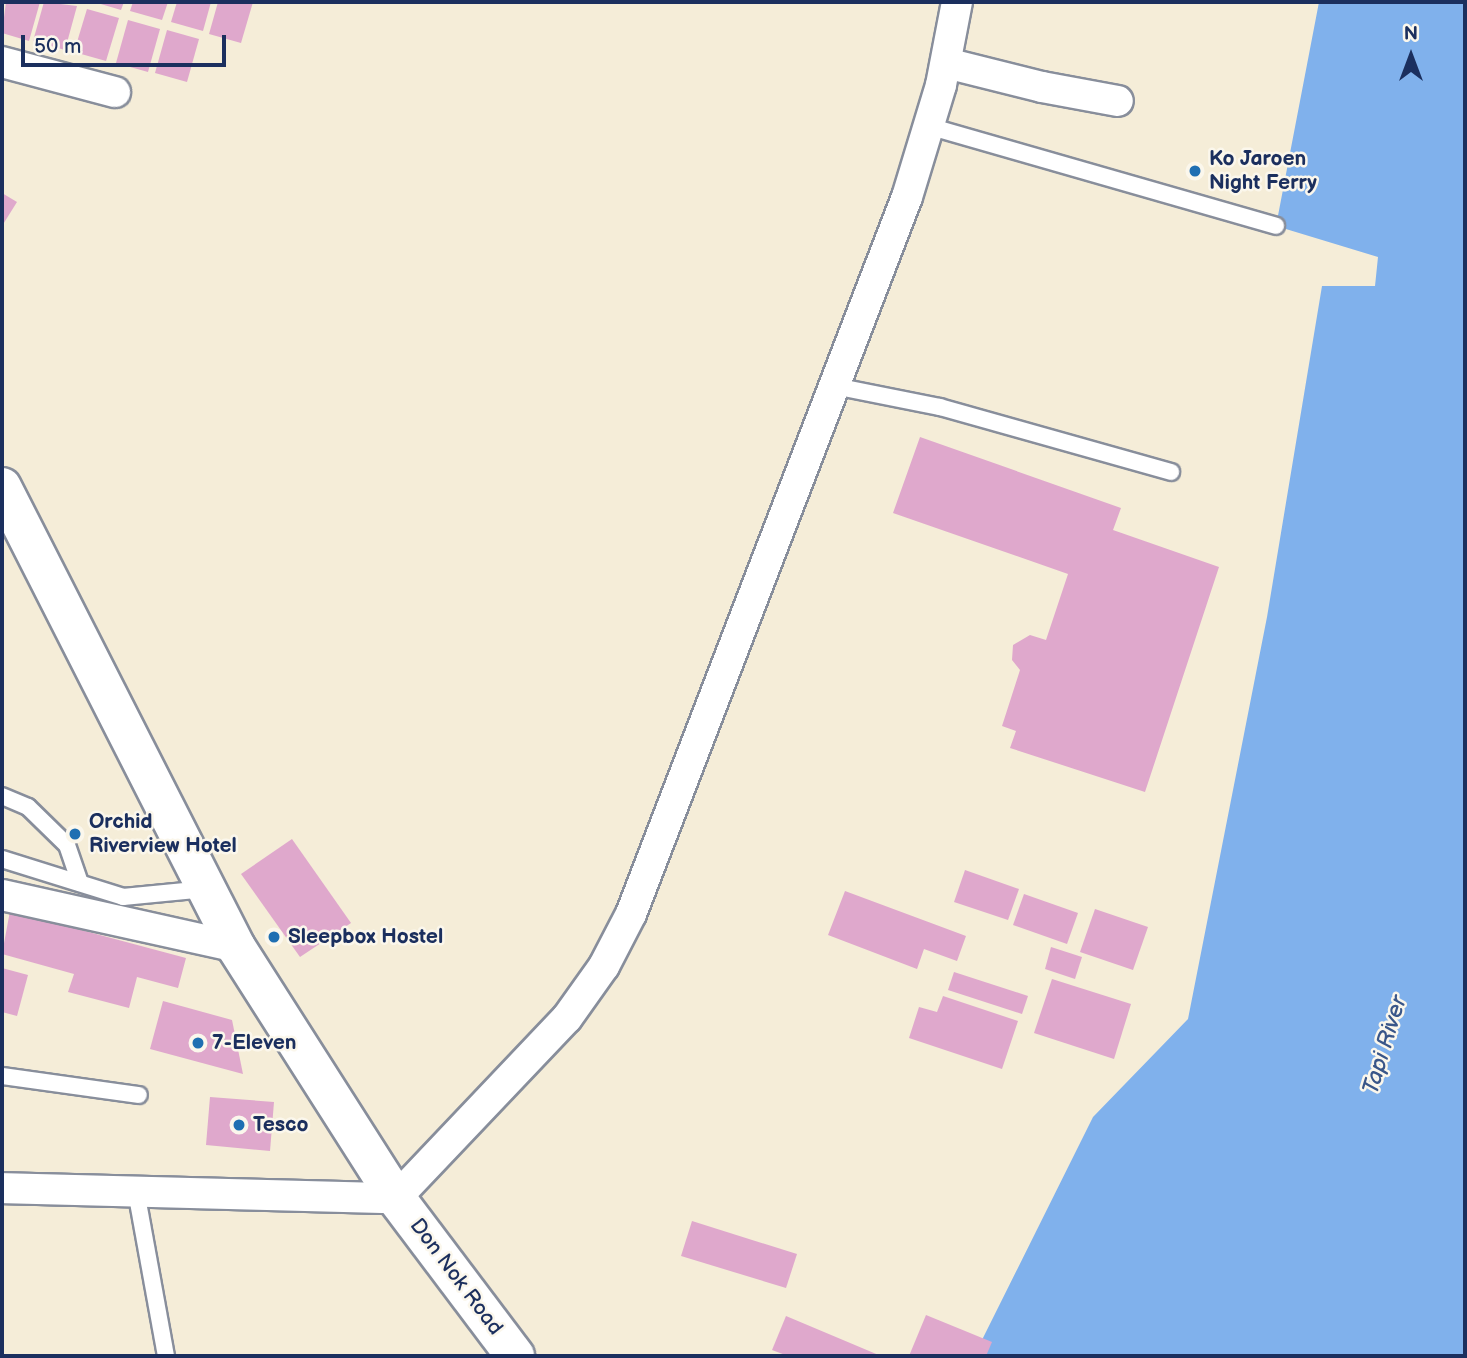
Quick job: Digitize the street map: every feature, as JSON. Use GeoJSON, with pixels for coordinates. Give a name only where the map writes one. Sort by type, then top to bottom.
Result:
{"type":"FeatureCollection","features":[{"type":"Feature","properties":{"kind":"main road","name":"Don Nok Road"},"geometry":{"type":"LineString","coordinates":[[2,487],[236,947],[396,1198],[509,1348]]}},
{"type":"Feature","properties":{"kind":"street"},"geometry":{"type":"LineString","coordinates":[[2,1188],[396,1198],[567,1018],[604,966],[631,914],[907,197],[946,63],[957,2]]}},
{"type":"Feature","properties":{"kind":"street"},"geometry":{"type":"LineString","coordinates":[[2,62],[115,92]]}},
{"type":"Feature","properties":{"kind":"street"},"geometry":{"type":"LineString","coordinates":[[946,63],[1042,88],[1118,100]]}},
{"type":"Feature","properties":{"kind":"street"},"geometry":{"type":"LineString","coordinates":[[2,895],[236,947]]}},
{"type":"Feature","properties":{"kind":"lane"},"geometry":{"type":"LineString","coordinates":[[928,126],[1276,226]]}},
{"type":"Feature","properties":{"kind":"lane"},"geometry":{"type":"LineString","coordinates":[[834,386],[940,407],[1171,472]]}},
{"type":"Feature","properties":{"kind":"lane"},"geometry":{"type":"LineString","coordinates":[[2,796],[28,807],[67,845],[80,883]]}},
{"type":"Feature","properties":{"kind":"lane"},"geometry":{"type":"LineString","coordinates":[[2,859],[122,897],[206,889]]}},
{"type":"Feature","properties":{"kind":"lane"},"geometry":{"type":"LineString","coordinates":[[2,1076],[139,1095]]}},
{"type":"Feature","properties":{"kind":"lane"},"geometry":{"type":"LineString","coordinates":[[136,1191],[166,1356]]}},
{"type":"Feature","properties":{"kind":"water","name":"Tapi River"},"geometry":{"type":"Polygon","coordinates":[[[1319,2],[1465,2],[1465,1356],[974,1356],[1093,1117],[1188,1019],[1267,617],[1322,286],[1375,286],[1378,257],[1276,226],[1319,2]]]}},
{"type":"Feature","properties":{"kind":"building"},"geometry":{"type":"Polygon","coordinates":[[[6,2],[40,2],[29,41],[2,33],[6,2]]]}},
{"type":"Feature","properties":{"kind":"building"},"geometry":{"type":"Polygon","coordinates":[[[44,2],[77,6],[65,50],[33,41],[44,2]]]}},
{"type":"Feature","properties":{"kind":"building"},"geometry":{"type":"Polygon","coordinates":[[[94,2],[124,2],[121,10],[94,2]]]}},
{"type":"Feature","properties":{"kind":"building"},"geometry":{"type":"Polygon","coordinates":[[[133,2],[168,2],[162,20],[130,11],[133,2]]]}},
{"type":"Feature","properties":{"kind":"building"},"geometry":{"type":"Polygon","coordinates":[[[177,2],[211,2],[203,31],[171,22],[177,2]]]}},
{"type":"Feature","properties":{"kind":"building"},"geometry":{"type":"Polygon","coordinates":[[[218,2],[253,2],[241,43],[209,34],[218,2]]]}},
{"type":"Feature","properties":{"kind":"building"},"geometry":{"type":"Polygon","coordinates":[[[87,9],[119,18],[106,61],[74,52],[87,9]]]}},
{"type":"Feature","properties":{"kind":"building"},"geometry":{"type":"Polygon","coordinates":[[[128,20],[160,29],[148,72],[116,63],[128,20]]]}},
{"type":"Feature","properties":{"kind":"building"},"geometry":{"type":"Polygon","coordinates":[[[167,30],[199,39],[187,82],[155,73],[167,30]]]}},
{"type":"Feature","properties":{"kind":"building"},"geometry":{"type":"Polygon","coordinates":[[[2,193],[17,202],[2,226],[2,193]]]}},
{"type":"Feature","properties":{"kind":"building"},"geometry":{"type":"Polygon","coordinates":[[[920,437],[1121,508],[1113,530],[1219,567],[1145,792],[1010,748],[1016,731],[1002,726],[1020,670],[1012,660],[1013,645],[1030,635],[1046,640],[1068,574],[893,513],[920,437]]]}},
{"type":"Feature","properties":{"kind":"building"},"geometry":{"type":"Polygon","coordinates":[[[292,839],[351,923],[300,957],[241,874],[292,839]]]}},
{"type":"Feature","properties":{"kind":"building"},"geometry":{"type":"Polygon","coordinates":[[[965,870],[1019,889],[1008,920],[954,902],[965,870]]]}},
{"type":"Feature","properties":{"kind":"building"},"geometry":{"type":"Polygon","coordinates":[[[845,891],[966,936],[957,961],[924,949],[917,969],[828,935],[845,891]]]}},
{"type":"Feature","properties":{"kind":"building"},"geometry":{"type":"Polygon","coordinates":[[[1024,894],[1078,913],[1067,944],[1013,925],[1024,894]]]}},
{"type":"Feature","properties":{"kind":"building"},"geometry":{"type":"Polygon","coordinates":[[[1095,909],[1148,927],[1133,970],[1080,952],[1095,909]]]}},
{"type":"Feature","properties":{"kind":"building"},"geometry":{"type":"Polygon","coordinates":[[[10,911],[186,958],[178,988],[137,977],[129,1008],[68,992],[74,974],[2,954],[10,911]]]}},
{"type":"Feature","properties":{"kind":"building"},"geometry":{"type":"Polygon","coordinates":[[[1051,947],[1082,957],[1075,979],[1045,969],[1051,947]]]}},
{"type":"Feature","properties":{"kind":"building"},"geometry":{"type":"Polygon","coordinates":[[[2,968],[28,975],[17,1016],[2,1012],[2,968]]]}},
{"type":"Feature","properties":{"kind":"building"},"geometry":{"type":"Polygon","coordinates":[[[954,972],[1028,996],[1022,1014],[948,990],[954,972]]]}},
{"type":"Feature","properties":{"kind":"building"},"geometry":{"type":"Polygon","coordinates":[[[1052,979],[1131,1004],[1114,1059],[1034,1033],[1052,979]]]}},
{"type":"Feature","properties":{"kind":"building"},"geometry":{"type":"Polygon","coordinates":[[[943,996],[1018,1021],[1002,1069],[909,1038],[919,1007],[937,1012],[943,996]]]}},
{"type":"Feature","properties":{"kind":"building"},"geometry":{"type":"Polygon","coordinates":[[[163,1001],[232,1020],[243,1074],[150,1049],[163,1001]]]}},
{"type":"Feature","properties":{"kind":"building"},"geometry":{"type":"Polygon","coordinates":[[[210,1097],[274,1102],[270,1151],[206,1145],[210,1097]]]}},
{"type":"Feature","properties":{"kind":"building"},"geometry":{"type":"Polygon","coordinates":[[[692,1221],[797,1254],[786,1288],[681,1256],[692,1221]]]}},
{"type":"Feature","properties":{"kind":"building"},"geometry":{"type":"Polygon","coordinates":[[[926,1315],[992,1342],[986,1356],[909,1356],[926,1315]]]}},
{"type":"Feature","properties":{"kind":"building"},"geometry":{"type":"Polygon","coordinates":[[[786,1316],[881,1356],[788,1356],[772,1350],[786,1316]]]}},
{"type":"Feature","properties":{"kind":"place","name":"Ko Jaroen Night Ferry"},"geometry":{"type":"Point","coordinates":[1195,171]}},
{"type":"Feature","properties":{"kind":"place","name":"Orchid Riverview Hotel"},"geometry":{"type":"Point","coordinates":[75,834]}},
{"type":"Feature","properties":{"kind":"place","name":"Sleepbox Hostel"},"geometry":{"type":"Point","coordinates":[274,937]}},
{"type":"Feature","properties":{"kind":"place","name":"7-Eleven"},"geometry":{"type":"Point","coordinates":[198,1043]}},
{"type":"Feature","properties":{"kind":"place","name":"Tesco"},"geometry":{"type":"Point","coordinates":[239,1125]}}]}
